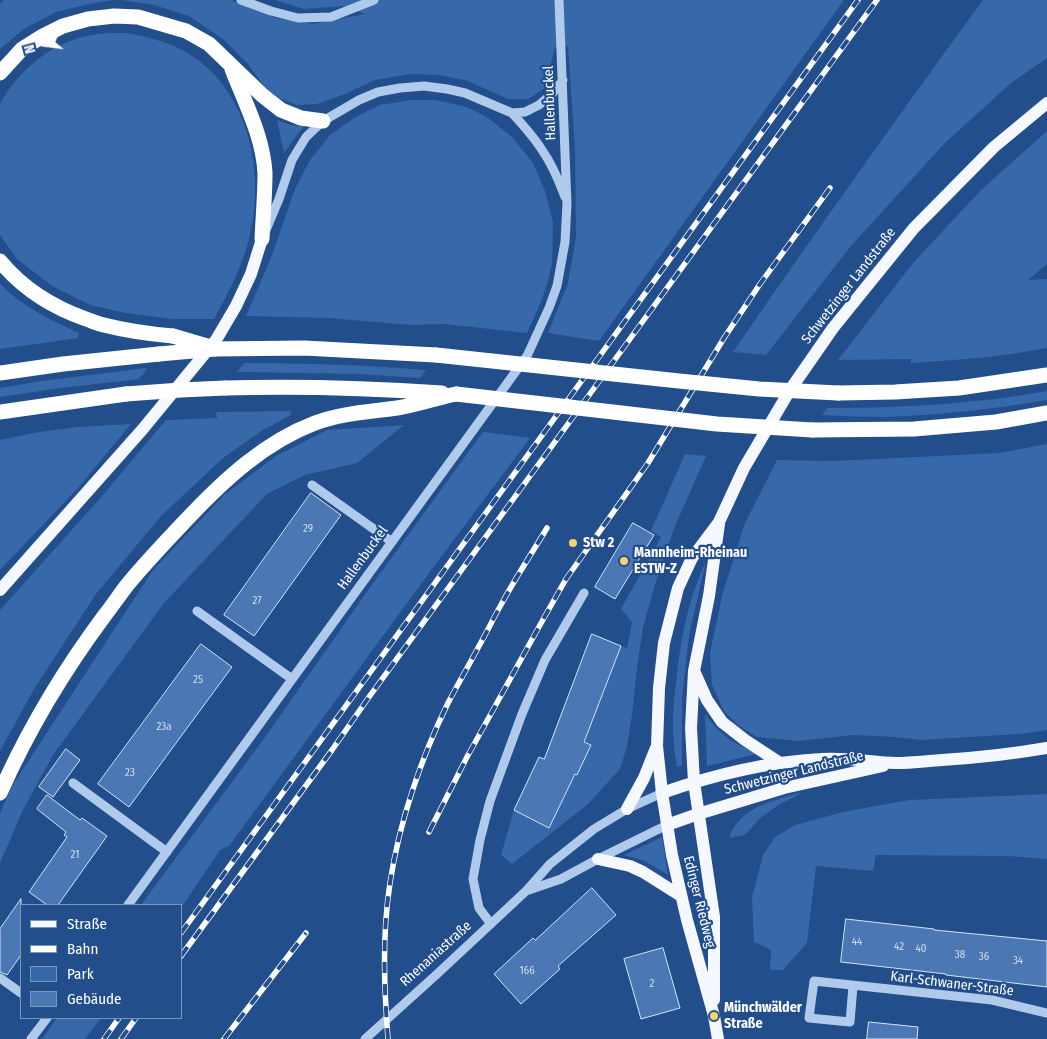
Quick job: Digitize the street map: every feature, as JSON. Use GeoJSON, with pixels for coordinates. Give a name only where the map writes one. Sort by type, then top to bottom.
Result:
{"type":"FeatureCollection","features":[{"type":"Feature","properties":{"kind":"highway"},"geometry":{"type":"LineString","coordinates":[[0,73],[22,49],[63,26],[88,19],[114,16],[138,17],[186,31],[209,44],[230,66],[281,110],[295,116],[323,121]]}},
{"type":"Feature","properties":{"kind":"highway"},"geometry":{"type":"LineString","coordinates":[[230,66],[258,135],[262,153],[265,172],[262,239]]}},
{"type":"Feature","properties":{"kind":"highway"},"geometry":{"type":"LineString","coordinates":[[0,261],[17,279],[47,301],[76,315],[102,325],[174,336],[215,349]]}},
{"type":"Feature","properties":{"kind":"highway"},"geometry":{"type":"LineString","coordinates":[[0,373],[63,364],[215,349],[304,348],[436,355],[759,389],[838,393],[959,388],[1047,375]]}},
{"type":"Feature","properties":{"kind":"highway"},"geometry":{"type":"LineString","coordinates":[[0,412],[126,394],[225,388],[282,387],[364,388],[456,394],[717,424],[812,430],[914,429],[996,422],[1047,413]]}},
{"type":"Feature","properties":{"kind":"highway"},"geometry":{"type":"LineString","coordinates":[[0,794],[52,694],[86,641],[128,585],[173,534],[218,488],[246,464],[273,445],[315,423],[340,416],[398,408],[456,394]]}},
{"type":"Feature","properties":{"kind":"main road","name":"Schwetzinger Landstraße"},"geometry":{"type":"LineString","coordinates":[[657,746],[659,688],[664,642],[678,588],[692,558],[719,522],[744,468],[790,390],[834,328],[914,228],[994,147],[1047,103]]}},
{"type":"Feature","properties":{"kind":"main road"},"geometry":{"type":"LineString","coordinates":[[0,590],[142,430],[216,340],[236,306],[251,274],[262,239]]}},
{"type":"Feature","properties":{"kind":"main road","name":"Schwetzinger Landstraße"},"geometry":{"type":"LineString","coordinates":[[698,814],[691,728],[694,671],[709,596],[719,522]]}},
{"type":"Feature","properties":{"kind":"main road"},"geometry":{"type":"LineString","coordinates":[[694,671],[707,700],[722,722],[780,763]]}},
{"type":"Feature","properties":{"kind":"main road"},"geometry":{"type":"LineString","coordinates":[[627,809],[644,778],[657,746]]}},
{"type":"Feature","properties":{"kind":"main road","name":"Edinger Riedweg"},"geometry":{"type":"LineString","coordinates":[[657,746],[667,825],[681,896],[714,1016],[718,1039]]}},
{"type":"Feature","properties":{"kind":"main road","name":"Schwetzinger Landstraße"},"geometry":{"type":"LineString","coordinates":[[694,782],[733,771],[823,758],[897,763],[1006,755],[1047,748]]}},
{"type":"Feature","properties":{"kind":"main road","name":"Schwetzinger Landstraße"},"geometry":{"type":"LineString","coordinates":[[667,825],[784,788],[897,763]]}},
{"type":"Feature","properties":{"kind":"main road","name":"Rhenaniastraße"},"geometry":{"type":"LineString","coordinates":[[662,793],[694,782]]}},
{"type":"Feature","properties":{"kind":"main road","name":"Edinger Riedweg"},"geometry":{"type":"LineString","coordinates":[[698,814],[714,916],[714,1016]]}},
{"type":"Feature","properties":{"kind":"main road"},"geometry":{"type":"LineString","coordinates":[[598,859],[630,866],[681,896]]}},
{"type":"Feature","properties":{"kind":"street"},"geometry":{"type":"LineString","coordinates":[[241,0],[298,18],[332,17],[374,0]]}},
{"type":"Feature","properties":{"kind":"street","name":"Hallenbuckel"},"geometry":{"type":"LineString","coordinates":[[129,904],[527,356],[557,286],[565,242],[568,204],[560,0]]}},
{"type":"Feature","properties":{"kind":"street"},"geometry":{"type":"LineString","coordinates":[[262,239],[279,199],[292,160],[306,137],[323,121],[359,100],[378,92],[424,86],[465,93],[512,113],[525,112],[540,105],[563,80]]}},
{"type":"Feature","properties":{"kind":"street","name":"Hallenbuckel"},"geometry":{"type":"LineString","coordinates":[[512,113],[543,151],[568,204]]}},
{"type":"Feature","properties":{"kind":"street"},"geometry":{"type":"LineString","coordinates":[[312,485],[392,542]]}},
{"type":"Feature","properties":{"kind":"street"},"geometry":{"type":"LineString","coordinates":[[491,924],[479,908],[473,879],[490,801],[522,714],[545,660],[584,593]]}},
{"type":"Feature","properties":{"kind":"street"},"geometry":{"type":"LineString","coordinates":[[197,611],[292,679]]}},
{"type":"Feature","properties":{"kind":"street"},"geometry":{"type":"LineString","coordinates":[[73,783],[167,852]]}},
{"type":"Feature","properties":{"kind":"street","name":"Rhenaniastraße"},"geometry":{"type":"LineString","coordinates":[[364,1039],[491,924],[526,891],[550,864],[594,829],[627,809],[662,793]]}},
{"type":"Feature","properties":{"kind":"street","name":"Rhenaniastraße"},"geometry":{"type":"LineString","coordinates":[[526,891],[561,879],[667,825]]}},
{"type":"Feature","properties":{"kind":"street"},"geometry":{"type":"LineString","coordinates":[[0,978],[20,992]]}},
{"type":"Feature","properties":{"kind":"street","name":"Karl-Schwaner-Straße"},"geometry":{"type":"LineString","coordinates":[[853,986],[850,1022],[809,1018],[814,982],[992,1000],[1047,1013]]}},
{"type":"Feature","properties":{"kind":"street"},"geometry":{"type":"LineString","coordinates":[[31,1039],[46,1019]]}},
{"type":"Feature","properties":{"kind":"green space"},"geometry":{"type":"Polygon","coordinates":[[[4,0],[114,0],[56,12],[24,29],[0,49],[0,4],[4,0]]]}},
{"type":"Feature","properties":{"kind":"green space"},"geometry":{"type":"Polygon","coordinates":[[[122,0],[231,0],[277,18],[313,24],[365,14],[344,6],[304,9],[275,0],[844,0],[599,341],[548,333],[568,283],[576,237],[575,148],[568,46],[555,48],[544,89],[528,99],[508,99],[468,81],[439,75],[410,74],[375,80],[317,104],[297,105],[279,98],[264,86],[247,63],[223,39],[189,16],[154,5],[122,0]]]}},
{"type":"Feature","properties":{"kind":"green space"},"geometry":{"type":"Polygon","coordinates":[[[983,0],[1047,0],[1047,58],[1011,83],[945,143],[850,247],[766,355],[733,352],[857,175],[983,0]]]}},
{"type":"Feature","properties":{"kind":"green space"},"geometry":{"type":"Polygon","coordinates":[[[127,33],[170,45],[184,51],[206,66],[223,85],[237,107],[247,131],[253,157],[255,183],[254,210],[250,235],[244,257],[235,278],[214,319],[172,319],[126,313],[90,305],[52,286],[17,259],[0,235],[0,104],[8,91],[17,79],[38,59],[63,44],[92,35],[127,33]]]}},
{"type":"Feature","properties":{"kind":"green space"},"geometry":{"type":"Polygon","coordinates":[[[412,100],[435,100],[467,107],[487,117],[512,137],[533,163],[545,191],[553,222],[552,264],[541,302],[527,333],[445,324],[410,325],[329,318],[246,316],[271,258],[295,189],[310,160],[330,135],[354,118],[380,105],[412,100]]]}},
{"type":"Feature","properties":{"kind":"green space"},"geometry":{"type":"Polygon","coordinates":[[[277,120],[291,125],[304,126],[284,153],[277,120]]]}},
{"type":"Feature","properties":{"kind":"green space"},"geometry":{"type":"Polygon","coordinates":[[[1047,131],[1047,264],[1028,280],[1047,279],[1047,348],[996,356],[911,363],[911,359],[838,360],[913,263],[981,190],[1047,131]]]}},
{"type":"Feature","properties":{"kind":"green space"},"geometry":{"type":"Polygon","coordinates":[[[0,284],[37,312],[79,333],[78,338],[0,349],[0,284]]]}},
{"type":"Feature","properties":{"kind":"green space"},"geometry":{"type":"Polygon","coordinates":[[[244,363],[290,363],[426,370],[420,378],[360,374],[237,372],[244,363]]]}},
{"type":"Feature","properties":{"kind":"green space"},"geometry":{"type":"Polygon","coordinates":[[[146,368],[139,379],[0,397],[0,388],[146,368]]]}},
{"type":"Feature","properties":{"kind":"green space"},"geometry":{"type":"Polygon","coordinates":[[[1047,391],[1047,400],[967,411],[887,417],[822,415],[828,408],[938,404],[1047,391]]]}},
{"type":"Feature","properties":{"kind":"green space"},"geometry":{"type":"Polygon","coordinates":[[[290,411],[291,415],[263,430],[223,458],[161,516],[96,594],[34,689],[0,751],[0,610],[103,495],[166,420],[217,418],[216,412],[290,411]]]}},
{"type":"Feature","properties":{"kind":"green space"},"geometry":{"type":"Polygon","coordinates":[[[131,424],[78,488],[0,570],[0,440],[78,427],[131,424]]]}},
{"type":"Feature","properties":{"kind":"green space"},"geometry":{"type":"Polygon","coordinates":[[[404,425],[357,463],[305,475],[267,494],[164,603],[53,755],[22,812],[0,863],[0,813],[12,786],[153,570],[225,494],[276,456],[327,430],[404,425]]]}},
{"type":"Feature","properties":{"kind":"green space"},"geometry":{"type":"Polygon","coordinates":[[[483,432],[530,438],[229,846],[220,850],[182,907],[182,904],[142,904],[263,740],[371,586],[483,432]]]}},
{"type":"Feature","properties":{"kind":"green space"},"geometry":{"type":"Polygon","coordinates":[[[1047,444],[1047,730],[1020,734],[921,740],[853,735],[798,741],[757,737],[738,725],[724,711],[712,685],[710,653],[722,596],[744,525],[777,460],[834,461],[999,453],[1047,444]]]}},
{"type":"Feature","properties":{"kind":"green space"},"geometry":{"type":"Polygon","coordinates":[[[685,454],[706,456],[675,526],[656,581],[643,627],[627,747],[620,769],[588,804],[512,864],[501,855],[514,810],[549,828],[591,745],[584,741],[621,646],[627,648],[632,622],[621,609],[661,537],[651,531],[685,454]]]}},
{"type":"Feature","properties":{"kind":"green space"},"geometry":{"type":"Polygon","coordinates":[[[706,561],[689,636],[682,699],[682,765],[677,767],[673,714],[680,652],[694,590],[706,561]]]}},
{"type":"Feature","properties":{"kind":"green space"},"geometry":{"type":"Polygon","coordinates":[[[705,714],[717,729],[730,740],[756,754],[707,766],[705,714]]]}},
{"type":"Feature","properties":{"kind":"green space"},"geometry":{"type":"Polygon","coordinates":[[[799,793],[759,819],[747,833],[729,838],[733,828],[740,819],[757,807],[799,793]]]}},
{"type":"Feature","properties":{"kind":"green space"},"geometry":{"type":"Polygon","coordinates":[[[1047,794],[1047,859],[1008,856],[876,855],[873,871],[816,866],[807,943],[783,970],[770,970],[771,950],[754,942],[752,897],[763,855],[775,837],[795,825],[843,812],[909,800],[1047,794]]]}},
{"type":"Feature","properties":{"kind":"green space"},"geometry":{"type":"Polygon","coordinates":[[[662,837],[668,875],[645,861],[624,855],[662,837]]]}},
{"type":"Feature","properties":{"kind":"green space"},"geometry":{"type":"Polygon","coordinates":[[[56,1019],[100,1019],[85,1039],[42,1039],[56,1019]]]}},
{"type":"Feature","properties":{"kind":"building"},"geometry":{"type":"Polygon","coordinates":[[[311,493],[341,515],[254,636],[224,615],[311,493]]]}},
{"type":"Feature","properties":{"kind":"building","name":"Mannheim-Rheinau ESTW-Z"},"geometry":{"type":"Polygon","coordinates":[[[633,523],[654,535],[615,599],[595,587],[633,523]]]}},
{"type":"Feature","properties":{"kind":"building"},"geometry":{"type":"Polygon","coordinates":[[[592,634],[621,646],[584,742],[591,745],[549,828],[514,810],[539,757],[544,759],[592,634]]]}},
{"type":"Feature","properties":{"kind":"building"},"geometry":{"type":"Polygon","coordinates":[[[201,644],[232,667],[129,807],[98,784],[201,644]]]}},
{"type":"Feature","properties":{"kind":"building"},"geometry":{"type":"Polygon","coordinates":[[[66,749],[80,760],[53,797],[39,787],[66,749]]]}},
{"type":"Feature","properties":{"kind":"building"},"geometry":{"type":"Polygon","coordinates":[[[47,795],[80,820],[82,818],[107,836],[59,904],[46,904],[29,892],[67,837],[64,835],[66,832],[37,809],[47,795]]]}},
{"type":"Feature","properties":{"kind":"building"},"geometry":{"type":"Polygon","coordinates":[[[592,888],[616,915],[558,966],[560,969],[521,1004],[494,974],[592,888]]]}},
{"type":"Feature","properties":{"kind":"building"},"geometry":{"type":"Polygon","coordinates":[[[21,899],[20,956],[7,975],[0,972],[0,929],[21,899]]]}},
{"type":"Feature","properties":{"kind":"building"},"geometry":{"type":"Polygon","coordinates":[[[846,919],[1047,941],[1047,987],[841,962],[846,919]]]}},
{"type":"Feature","properties":{"kind":"building"},"geometry":{"type":"Polygon","coordinates":[[[663,948],[680,1008],[641,1019],[624,959],[663,948]]]}},
{"type":"Feature","properties":{"kind":"building"},"geometry":{"type":"Polygon","coordinates":[[[869,1022],[918,1027],[917,1039],[867,1039],[869,1022]]]}},
{"type":"Feature","properties":{"kind":"railway"},"geometry":{"type":"LineString","coordinates":[[182,932],[858,0]]}},
{"type":"Feature","properties":{"kind":"railway"},"geometry":{"type":"LineString","coordinates":[[182,955],[877,0]]}},
{"type":"Feature","properties":{"kind":"railway"},"geometry":{"type":"LineString","coordinates":[[429,832],[467,757],[566,579],[648,463],[724,338],[760,284],[830,188]]}},
{"type":"Feature","properties":{"kind":"railway"},"geometry":{"type":"LineString","coordinates":[[388,1039],[384,961],[387,902],[399,837],[412,791],[448,703],[507,593],[547,528]]}},
{"type":"Feature","properties":{"kind":"railway"},"geometry":{"type":"LineString","coordinates":[[224,1039],[306,933]]}},
{"type":"Feature","properties":{"kind":"railway"},"geometry":{"type":"LineString","coordinates":[[104,1039],[118,1019]]}},
{"type":"Feature","properties":{"kind":"railway"},"geometry":{"type":"LineString","coordinates":[[121,1039],[135,1019]]}},
{"type":"Feature","properties":{"kind":"place","name":"Stw 2"},"geometry":{"type":"Point","coordinates":[573,543]}},
{"type":"Feature","properties":{"kind":"place","name":"Mannheim-Rheinau ESTW-Z"},"geometry":{"type":"Point","coordinates":[624,561]}},
{"type":"Feature","properties":{"kind":"place","name":"Münchwälder Straße"},"geometry":{"type":"Point","coordinates":[714,1016]}}]}
